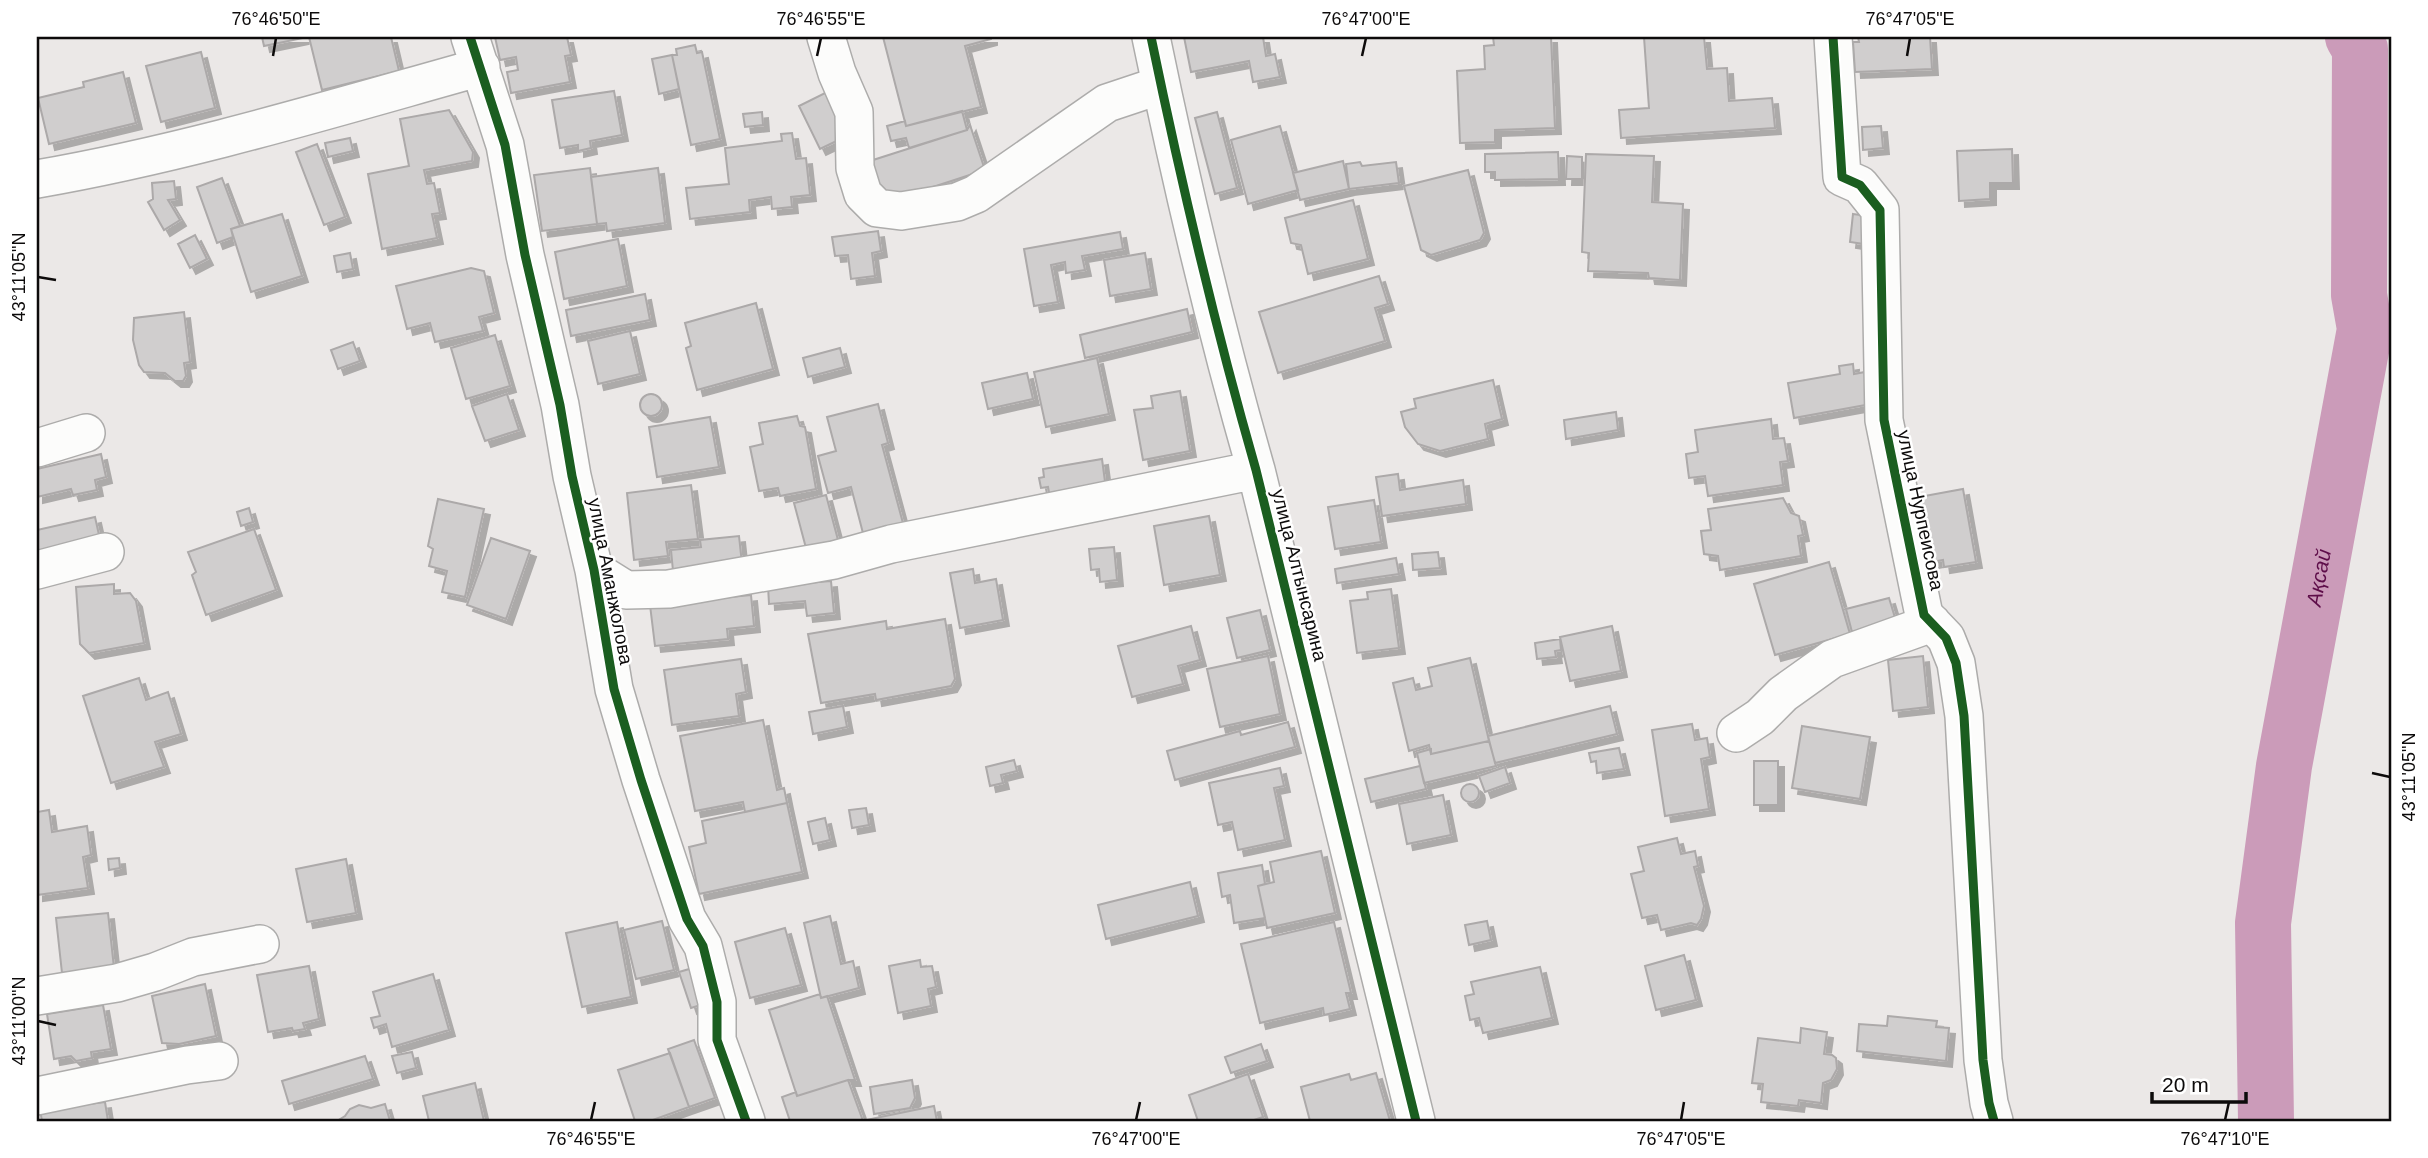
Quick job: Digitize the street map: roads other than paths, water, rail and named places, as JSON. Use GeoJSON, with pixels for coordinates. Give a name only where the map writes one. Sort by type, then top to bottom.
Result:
{"type":"FeatureCollection","features":[{"type":"Feature","properties":{"kind":"street"},"geometry":{"type":"LineString","coordinates":[[826,37],[836,73],[854,112],[855,168],[863,194],[877,208],[901,211],[957,202],[976,194],[1107,103],[1161,85]]}},
{"type":"Feature","properties":{"kind":"street","name":"улица Алтынсарина"},"geometry":{"type":"LineString","coordinates":[[1151,37],[1180,175],[1256,470],[1416,1121]]}},
{"type":"Feature","properties":{"kind":"street","name":"улица Нурпеисова"},"geometry":{"type":"LineString","coordinates":[[1833,37],[1842,177],[1860,186],[1880,210],[1884,419],[1924,615],[1947,638],[1956,663],[1964,716],[1983,1060],[1994,1121]]}},
{"type":"Feature","properties":{"kind":"street"},"geometry":{"type":"LineString","coordinates":[[37,179],[100,168],[245,133],[476,52]]}},
{"type":"Feature","properties":{"kind":"street","name":"улица Аманжолова"},"geometry":{"type":"LineString","coordinates":[[476,52],[505,145],[525,255],[594,570],[614,689],[687,919],[703,946],[717,1002],[717,1040],[746,1121]]}},
{"type":"Feature","properties":{"kind":"street"},"geometry":{"type":"LineString","coordinates":[[37,448],[86,433]]}},
{"type":"Feature","properties":{"kind":"street"},"geometry":{"type":"LineString","coordinates":[[594,570],[626,590],[669,589],[834,560],[891,544],[1256,470]]}},
{"type":"Feature","properties":{"kind":"street"},"geometry":{"type":"LineString","coordinates":[[37,570],[105,552]]}},
{"type":"Feature","properties":{"kind":"street"},"geometry":{"type":"LineString","coordinates":[[1736,733],[1759,717],[1783,694],[1832,659],[1932,622]]}},
{"type":"Feature","properties":{"kind":"street"},"geometry":{"type":"LineString","coordinates":[[37,996],[117,983],[193,957],[260,944]]}},
{"type":"Feature","properties":{"kind":"street"},"geometry":{"type":"LineString","coordinates":[[37,1096],[187,1065],[219,1062]]}},
{"type":"Feature","properties":{"kind":"waterway","name":"Ақсай"},"geometry":{"type":"LineString","coordinates":[[2266,1121],[2263,923],[2284,766],[2365,329],[2359,295],[2360,49],[2353,37]]}}]}
